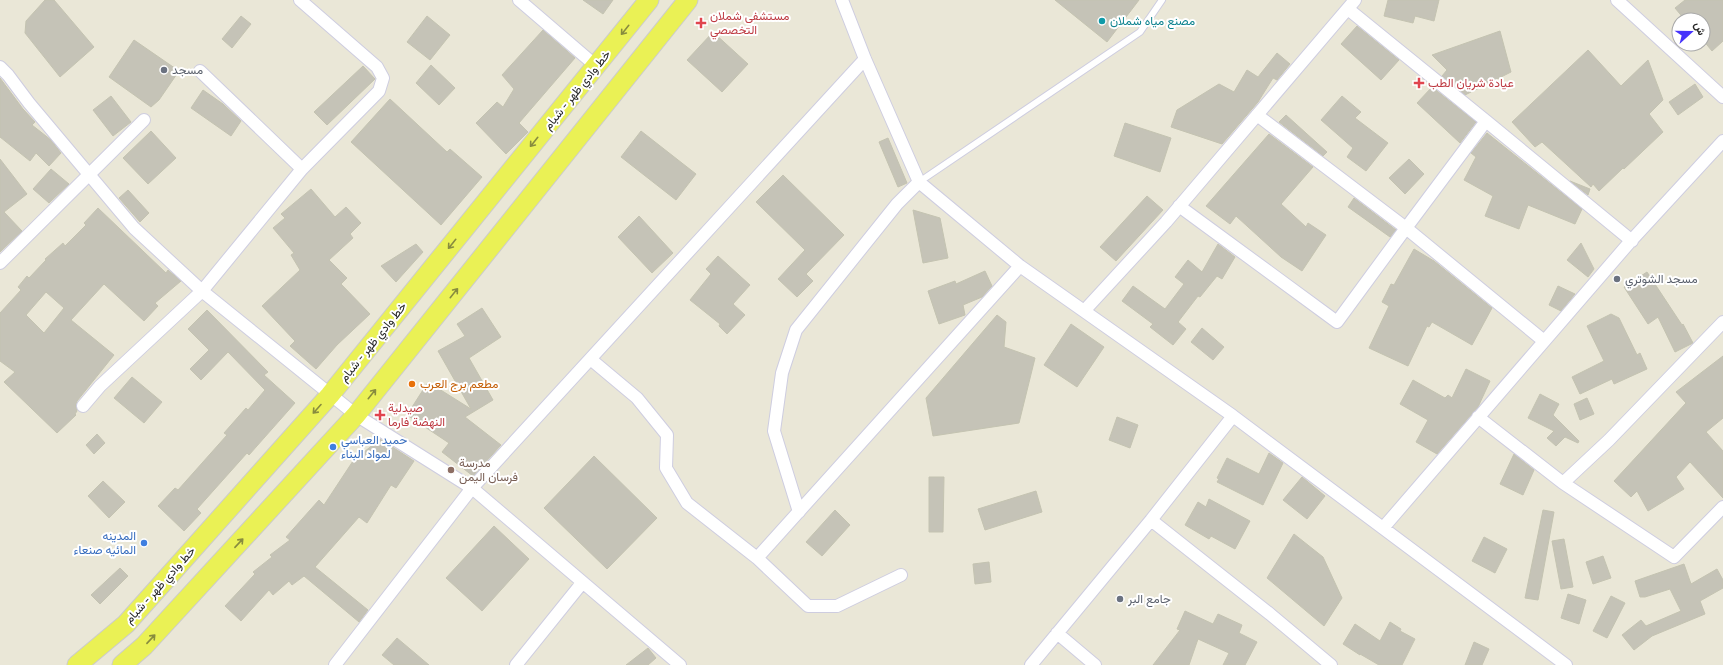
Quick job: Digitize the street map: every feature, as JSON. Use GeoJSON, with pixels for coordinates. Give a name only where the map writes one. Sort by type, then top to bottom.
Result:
{"type":"FeatureCollection","features":[{"type":"Feature","properties":{"kind":"main road","name":"خط وادي ظهر - شبام"},"geometry":{"type":"LineString","coordinates":[[77,665],[126,624],[330,395],[649,0]]}},
{"type":"Feature","properties":{"kind":"main road"},"geometry":{"type":"LineString","coordinates":[[122,665],[144,646],[356,415],[688,0]]}},
{"type":"Feature","properties":{"kind":"street"},"geometry":{"type":"LineString","coordinates":[[83,406],[100,386],[202,291],[302,169],[379,90],[383,78],[377,67],[300,0]]}},
{"type":"Feature","properties":{"kind":"street"},"geometry":{"type":"LineString","coordinates":[[519,0],[596,66]]}},
{"type":"Feature","properties":{"kind":"street"},"geometry":{"type":"LineString","coordinates":[[842,0],[865,59],[919,182],[1020,266],[1234,416],[1566,665]]}},
{"type":"Feature","properties":{"kind":"street"},"geometry":{"type":"LineString","coordinates":[[1618,0],[1723,97]]}},
{"type":"Feature","properties":{"kind":"street"},"geometry":{"type":"LineString","coordinates":[[1084,311],[1179,206],[1351,4],[1486,122],[1632,241]]}},
{"type":"Feature","properties":{"kind":"street"},"geometry":{"type":"LineString","coordinates":[[335,665],[472,488],[865,59]]}},
{"type":"Feature","properties":{"kind":"street"},"geometry":{"type":"LineString","coordinates":[[0,67],[134,228],[202,291],[356,415],[472,488],[680,665]]}},
{"type":"Feature","properties":{"kind":"street"},"geometry":{"type":"LineString","coordinates":[[200,71],[302,169]]}},
{"type":"Feature","properties":{"kind":"street"},"geometry":{"type":"LineString","coordinates":[[1257,115],[1406,228],[1544,341]]}},
{"type":"Feature","properties":{"kind":"street"},"geometry":{"type":"LineString","coordinates":[[0,263],[144,120]]}},
{"type":"Feature","properties":{"kind":"street"},"geometry":{"type":"LineString","coordinates":[[1179,206],[1337,322],[1486,122]]}},
{"type":"Feature","properties":{"kind":"street"},"geometry":{"type":"LineString","coordinates":[[1383,528],[1544,341],[1723,141]]}},
{"type":"Feature","properties":{"kind":"street"},"geometry":{"type":"LineString","coordinates":[[799,512],[774,431],[782,373],[796,330],[897,204],[919,182]]}},
{"type":"Feature","properties":{"kind":"street"},"geometry":{"type":"LineString","coordinates":[[757,558],[1020,266]]}},
{"type":"Feature","properties":{"kind":"street"},"geometry":{"type":"LineString","coordinates":[[1563,482],[1609,440],[1723,322]]}},
{"type":"Feature","properties":{"kind":"street"},"geometry":{"type":"LineString","coordinates":[[594,362],[637,398],[667,435],[666,468],[687,503],[757,558],[808,606],[837,606],[901,575]]}},
{"type":"Feature","properties":{"kind":"street"},"geometry":{"type":"LineString","coordinates":[[1030,665],[1151,520],[1234,416]]}},
{"type":"Feature","properties":{"kind":"street"},"geometry":{"type":"LineString","coordinates":[[1478,417],[1563,482],[1674,557],[1723,507]]}},
{"type":"Feature","properties":{"kind":"street"},"geometry":{"type":"LineString","coordinates":[[1151,520],[1270,614],[1331,665]]}},
{"type":"Feature","properties":{"kind":"street"},"geometry":{"type":"LineString","coordinates":[[516,665],[582,583]]}},
{"type":"Feature","properties":{"kind":"street"},"geometry":{"type":"LineString","coordinates":[[1057,633],[1095,665]]}},
{"type":"Feature","properties":{"kind":"lane"},"geometry":{"type":"LineString","coordinates":[[919,182],[1140,32],[1162,0]]}},
{"type":"Feature","properties":{"kind":"building"},"geometry":{"type":"Polygon","coordinates":[[[45,0],[54,0],[94,47],[60,77],[25,33],[26,21],[45,0]]]}},
{"type":"Feature","properties":{"kind":"building"},"geometry":{"type":"Polygon","coordinates":[[[583,0],[613,0],[603,14],[583,0]]]}},
{"type":"Feature","properties":{"kind":"building","name":"مصنع مياه شملان"},"geometry":{"type":"Polygon","coordinates":[[[1055,0],[1139,0],[1107,42],[1055,0]]]}},
{"type":"Feature","properties":{"kind":"building"},"geometry":{"type":"Polygon","coordinates":[[[1388,0],[1439,0],[1434,21],[1415,16],[1413,23],[1384,16],[1388,0]]]}},
{"type":"Feature","properties":{"kind":"building"},"geometry":{"type":"Polygon","coordinates":[[[1685,0],[1723,0],[1723,41],[1712,51],[1711,50],[1711,12],[1678,12],[1675,8],[1685,0]]]}},
{"type":"Feature","properties":{"kind":"building"},"geometry":{"type":"Polygon","coordinates":[[[241,16],[251,24],[232,48],[222,39],[241,16]]]}},
{"type":"Feature","properties":{"kind":"building"},"geometry":{"type":"Polygon","coordinates":[[[427,16],[450,35],[430,60],[407,42],[427,16]]]}},
{"type":"Feature","properties":{"kind":"building"},"geometry":{"type":"Polygon","coordinates":[[[1357,26],[1399,60],[1381,80],[1341,44],[1357,26]]]}},
{"type":"Feature","properties":{"kind":"building"},"geometry":{"type":"Polygon","coordinates":[[[543,30],[575,58],[519,123],[528,132],[506,154],[476,123],[497,102],[503,107],[514,89],[502,75],[543,30]]]}},
{"type":"Feature","properties":{"kind":"building"},"geometry":{"type":"Polygon","coordinates":[[[1500,31],[1511,72],[1465,95],[1442,76],[1447,70],[1432,55],[1500,31]]]}},
{"type":"Feature","properties":{"kind":"building"},"geometry":{"type":"Polygon","coordinates":[[[713,32],[748,64],[722,92],[687,60],[713,32]]]}},
{"type":"Feature","properties":{"kind":"building"},"geometry":{"type":"Polygon","coordinates":[[[134,40],[179,71],[159,100],[151,107],[109,77],[134,40]]]}},
{"type":"Feature","properties":{"kind":"building"},"geometry":{"type":"Polygon","coordinates":[[[1588,50],[1621,86],[1648,60],[1663,100],[1649,114],[1663,132],[1599,191],[1593,184],[1591,187],[1542,142],[1535,147],[1512,122],[1588,50]]]}},
{"type":"Feature","properties":{"kind":"building"},"geometry":{"type":"Polygon","coordinates":[[[1277,53],[1290,64],[1277,80],[1273,78],[1258,102],[1222,144],[1171,127],[1177,110],[1219,84],[1234,92],[1247,70],[1258,77],[1277,53]]]}},
{"type":"Feature","properties":{"kind":"building"},"geometry":{"type":"Polygon","coordinates":[[[431,65],[455,88],[439,105],[416,83],[431,65]]]}},
{"type":"Feature","properties":{"kind":"building"},"geometry":{"type":"Polygon","coordinates":[[[363,66],[375,79],[327,125],[314,112],[363,66]]]}},
{"type":"Feature","properties":{"kind":"building"},"geometry":{"type":"Polygon","coordinates":[[[0,78],[23,109],[35,122],[32,125],[51,140],[61,153],[49,166],[36,153],[30,161],[0,137],[0,78]]]}},
{"type":"Feature","properties":{"kind":"building"},"geometry":{"type":"Polygon","coordinates":[[[1695,84],[1703,97],[1678,115],[1669,102],[1695,84]]]}},
{"type":"Feature","properties":{"kind":"building"},"geometry":{"type":"Polygon","coordinates":[[[1432,87],[1476,122],[1460,143],[1417,103],[1432,87]]]}},
{"type":"Feature","properties":{"kind":"building"},"geometry":{"type":"Polygon","coordinates":[[[203,90],[223,104],[241,121],[231,136],[191,108],[203,90]]]}},
{"type":"Feature","properties":{"kind":"building"},"geometry":{"type":"Polygon","coordinates":[[[111,96],[131,122],[113,136],[93,110],[111,96]]]}},
{"type":"Feature","properties":{"kind":"building"},"geometry":{"type":"Polygon","coordinates":[[[1342,96],[1361,112],[1355,118],[1388,143],[1366,171],[1347,157],[1353,148],[1321,120],[1342,96]]]}},
{"type":"Feature","properties":{"kind":"building"},"geometry":{"type":"Polygon","coordinates":[[[390,99],[447,152],[450,149],[482,177],[441,225],[351,142],[390,99]]]}},
{"type":"Feature","properties":{"kind":"building"},"geometry":{"type":"Polygon","coordinates":[[[1286,115],[1327,152],[1323,156],[1279,122],[1286,115]]]}},
{"type":"Feature","properties":{"kind":"building"},"geometry":{"type":"Polygon","coordinates":[[[1125,123],[1171,138],[1160,172],[1114,156],[1125,123]]]}},
{"type":"Feature","properties":{"kind":"building"},"geometry":{"type":"Polygon","coordinates":[[[151,131],[176,158],[148,184],[123,158],[151,131]]]}},
{"type":"Feature","properties":{"kind":"building"},"geometry":{"type":"Polygon","coordinates":[[[641,131],[696,174],[676,200],[621,157],[641,131]]]}},
{"type":"Feature","properties":{"kind":"building"},"geometry":{"type":"Polygon","coordinates":[[[1487,133],[1582,209],[1575,224],[1528,205],[1519,229],[1485,216],[1493,196],[1464,180],[1476,157],[1471,153],[1487,133]]]}},
{"type":"Feature","properties":{"kind":"building"},"geometry":{"type":"Polygon","coordinates":[[[1269,134],[1313,167],[1281,204],[1306,227],[1308,223],[1326,235],[1302,271],[1281,257],[1236,216],[1230,224],[1206,206],[1269,134]]]}},
{"type":"Feature","properties":{"kind":"building"},"geometry":{"type":"Polygon","coordinates":[[[888,138],[907,183],[898,187],[879,142],[888,138]]]}},
{"type":"Feature","properties":{"kind":"building"},"geometry":{"type":"Polygon","coordinates":[[[0,159],[27,194],[4,212],[22,231],[0,252],[0,159]]]}},
{"type":"Feature","properties":{"kind":"building"},"geometry":{"type":"Polygon","coordinates":[[[1409,159],[1424,174],[1405,194],[1389,178],[1409,159]]]}},
{"type":"Feature","properties":{"kind":"building"},"geometry":{"type":"Polygon","coordinates":[[[51,169],[69,184],[49,203],[33,189],[51,169]]]}},
{"type":"Feature","properties":{"kind":"building"},"geometry":{"type":"Polygon","coordinates":[[[783,175],[844,235],[806,274],[813,281],[797,297],[778,279],[805,250],[756,202],[783,175]]]}},
{"type":"Feature","properties":{"kind":"building"},"geometry":{"type":"Polygon","coordinates":[[[1570,181],[1590,189],[1588,195],[1570,181]]]}},
{"type":"Feature","properties":{"kind":"building"},"geometry":{"type":"Polygon","coordinates":[[[311,189],[335,217],[346,207],[361,223],[350,234],[353,238],[329,260],[347,278],[341,284],[370,314],[337,345],[316,369],[290,346],[295,341],[262,306],[300,270],[291,255],[294,253],[273,228],[285,218],[281,214],[311,189]]]}},
{"type":"Feature","properties":{"kind":"building"},"geometry":{"type":"Polygon","coordinates":[[[128,190],[149,213],[140,222],[119,198],[128,190]]]}},
{"type":"Feature","properties":{"kind":"building"},"geometry":{"type":"Polygon","coordinates":[[[1147,196],[1163,210],[1116,261],[1100,247],[1147,196]]]}},
{"type":"Feature","properties":{"kind":"building"},"geometry":{"type":"Polygon","coordinates":[[[1354,198],[1396,230],[1390,237],[1348,207],[1354,198]]]}},
{"type":"Feature","properties":{"kind":"building"},"geometry":{"type":"Polygon","coordinates":[[[98,208],[166,273],[168,270],[181,281],[155,303],[158,306],[144,321],[104,284],[71,320],[114,355],[77,401],[76,415],[57,433],[4,382],[15,372],[0,361],[0,313],[21,290],[18,287],[27,276],[29,278],[46,260],[45,259],[63,243],[65,246],[86,225],[84,223],[98,208]],[[46,292],[26,315],[44,333],[64,308],[46,292]]]}},
{"type":"Feature","properties":{"kind":"building"},"geometry":{"type":"Polygon","coordinates":[[[913,210],[940,218],[948,258],[923,263],[913,210]]]}},
{"type":"Feature","properties":{"kind":"building"},"geometry":{"type":"Polygon","coordinates":[[[639,216],[673,253],[652,273],[618,237],[639,216]]]}},
{"type":"Feature","properties":{"kind":"building"},"geometry":{"type":"Polygon","coordinates":[[[1581,243],[1594,269],[1588,277],[1567,260],[1581,243]]]}},
{"type":"Feature","properties":{"kind":"building"},"geometry":{"type":"Polygon","coordinates":[[[416,244],[423,252],[396,282],[381,266],[416,244]]]}},
{"type":"Feature","properties":{"kind":"building"},"geometry":{"type":"Polygon","coordinates":[[[1218,244],[1235,257],[1222,279],[1217,276],[1200,297],[1198,296],[1178,322],[1186,329],[1173,345],[1150,327],[1153,324],[1122,301],[1133,286],[1165,309],[1184,284],[1175,277],[1188,260],[1202,272],[1218,244]]]}},
{"type":"Feature","properties":{"kind":"building"},"geometry":{"type":"Polygon","coordinates":[[[1414,249],[1434,261],[1492,308],[1472,345],[1432,322],[1429,327],[1427,326],[1408,366],[1369,348],[1389,306],[1382,302],[1391,284],[1394,285],[1414,249]]]}},
{"type":"Feature","properties":{"kind":"building"},"geometry":{"type":"Polygon","coordinates":[[[718,256],[750,285],[733,304],[745,315],[727,334],[719,326],[720,324],[690,300],[711,274],[706,269],[718,256]]]}},
{"type":"Feature","properties":{"kind":"building"},"geometry":{"type":"Polygon","coordinates":[[[985,271],[992,286],[982,297],[963,305],[965,315],[939,324],[928,291],[955,281],[956,284],[985,271]]]}},
{"type":"Feature","properties":{"kind":"building"},"geometry":{"type":"Polygon","coordinates":[[[1647,272],[1682,325],[1683,324],[1693,343],[1675,352],[1658,317],[1648,324],[1624,287],[1647,272]]]}},
{"type":"Feature","properties":{"kind":"building"},"geometry":{"type":"Polygon","coordinates":[[[1558,286],[1575,294],[1561,311],[1549,305],[1558,286]]]}},
{"type":"Feature","properties":{"kind":"building"},"geometry":{"type":"Polygon","coordinates":[[[482,308],[501,337],[469,358],[493,400],[465,417],[501,445],[473,476],[442,452],[449,443],[407,415],[428,382],[471,409],[438,351],[465,336],[457,324],[482,308]]]}},
{"type":"Feature","properties":{"kind":"building"},"geometry":{"type":"Polygon","coordinates":[[[207,310],[268,372],[264,375],[295,403],[249,455],[247,453],[197,509],[201,513],[184,531],[158,506],[175,488],[178,490],[227,435],[224,433],[246,408],[248,410],[265,390],[228,352],[201,380],[190,369],[209,350],[188,329],[207,310]]]}},
{"type":"Feature","properties":{"kind":"building"},"geometry":{"type":"Polygon","coordinates":[[[1611,314],[1619,318],[1637,355],[1640,353],[1647,369],[1614,384],[1612,379],[1580,394],[1572,377],[1604,361],[1587,326],[1611,314]]]}},
{"type":"Feature","properties":{"kind":"building"},"geometry":{"type":"Polygon","coordinates":[[[997,315],[1006,322],[1004,347],[1035,358],[1019,423],[933,436],[926,398],[997,315]]]}},
{"type":"Feature","properties":{"kind":"building"},"geometry":{"type":"Polygon","coordinates":[[[1071,324],[1104,347],[1077,387],[1044,365],[1071,324]]]}},
{"type":"Feature","properties":{"kind":"building"},"geometry":{"type":"Polygon","coordinates":[[[1202,328],[1224,347],[1213,360],[1191,342],[1202,328]]]}},
{"type":"Feature","properties":{"kind":"building"},"geometry":{"type":"Polygon","coordinates":[[[1723,356],[1723,418],[1706,432],[1723,451],[1723,498],[1690,462],[1676,477],[1684,489],[1648,511],[1637,491],[1631,497],[1614,481],[1686,403],[1676,392],[1723,356]]]}},
{"type":"Feature","properties":{"kind":"building"},"geometry":{"type":"Polygon","coordinates":[[[1466,369],[1490,381],[1478,407],[1437,454],[1416,442],[1428,420],[1400,404],[1413,380],[1445,398],[1448,395],[1452,398],[1466,369]]]}},
{"type":"Feature","properties":{"kind":"building"},"geometry":{"type":"Polygon","coordinates":[[[132,377],[162,402],[144,423],[114,398],[132,377]]]}},
{"type":"Feature","properties":{"kind":"building"},"geometry":{"type":"Polygon","coordinates":[[[1540,394],[1559,404],[1553,415],[1579,441],[1578,443],[1565,437],[1556,446],[1547,438],[1554,431],[1528,418],[1540,394]]]}},
{"type":"Feature","properties":{"kind":"building"},"geometry":{"type":"Polygon","coordinates":[[[1587,398],[1594,414],[1580,420],[1574,404],[1587,398]]]}},
{"type":"Feature","properties":{"kind":"building"},"geometry":{"type":"Polygon","coordinates":[[[1117,417],[1138,425],[1130,448],[1109,440],[1117,417]]]}},
{"type":"Feature","properties":{"kind":"building"},"geometry":{"type":"Polygon","coordinates":[[[97,434],[105,443],[94,454],[86,445],[97,434]]]}},
{"type":"Feature","properties":{"kind":"building"},"geometry":{"type":"Polygon","coordinates":[[[380,439],[414,461],[396,488],[391,485],[367,523],[359,517],[315,567],[368,610],[359,622],[304,576],[292,585],[289,581],[273,595],[269,590],[241,621],[225,606],[255,574],[253,572],[272,557],[270,555],[290,540],[286,537],[319,500],[324,505],[353,461],[380,439]]]}},
{"type":"Feature","properties":{"kind":"building"},"geometry":{"type":"Polygon","coordinates":[[[1269,453],[1283,463],[1263,505],[1217,482],[1219,479],[1217,478],[1227,458],[1259,474],[1269,453]]]}},
{"type":"Feature","properties":{"kind":"building"},"geometry":{"type":"Polygon","coordinates":[[[1514,454],[1534,470],[1523,495],[1500,484],[1514,454]]]}},
{"type":"Feature","properties":{"kind":"building"},"geometry":{"type":"Polygon","coordinates":[[[594,456],[657,518],[607,569],[544,508],[594,456]]]}},
{"type":"Feature","properties":{"kind":"building"},"geometry":{"type":"Polygon","coordinates":[[[929,477],[944,477],[943,532],[929,532],[929,477]]]}},
{"type":"Feature","properties":{"kind":"building"},"geometry":{"type":"Polygon","coordinates":[[[1302,477],[1325,496],[1307,519],[1283,500],[1302,477]]]}},
{"type":"Feature","properties":{"kind":"building"},"geometry":{"type":"Polygon","coordinates":[[[103,481],[125,502],[109,518],[88,496],[103,481]]]}},
{"type":"Feature","properties":{"kind":"building"},"geometry":{"type":"Polygon","coordinates":[[[1036,491],[1042,512],[985,530],[978,509],[1036,491]]]}},
{"type":"Feature","properties":{"kind":"building"},"geometry":{"type":"Polygon","coordinates":[[[1209,499],[1250,521],[1235,549],[1211,536],[1209,539],[1185,525],[1198,502],[1206,507],[1209,499]]]}},
{"type":"Feature","properties":{"kind":"building"},"geometry":{"type":"Polygon","coordinates":[[[835,510],[850,525],[822,556],[806,542],[835,510]]]}},
{"type":"Feature","properties":{"kind":"building"},"geometry":{"type":"Polygon","coordinates":[[[1543,510],[1554,512],[1538,600],[1525,598],[1543,510]]]}},
{"type":"Feature","properties":{"kind":"building"},"geometry":{"type":"Polygon","coordinates":[[[494,526],[529,559],[482,611],[446,578],[494,526]]]}},
{"type":"Feature","properties":{"kind":"building"},"geometry":{"type":"Polygon","coordinates":[[[1294,534],[1323,557],[1342,598],[1324,626],[1267,578],[1294,534]]]}},
{"type":"Feature","properties":{"kind":"building"},"geometry":{"type":"Polygon","coordinates":[[[1484,537],[1507,549],[1495,573],[1472,561],[1484,537]]]}},
{"type":"Feature","properties":{"kind":"building"},"geometry":{"type":"Polygon","coordinates":[[[1564,539],[1573,587],[1561,589],[1552,541],[1564,539]]]}},
{"type":"Feature","properties":{"kind":"building"},"geometry":{"type":"Polygon","coordinates":[[[1603,556],[1611,578],[1593,584],[1586,562],[1603,556]]]}},
{"type":"Feature","properties":{"kind":"building"},"geometry":{"type":"Polygon","coordinates":[[[989,562],[991,582],[975,584],[973,564],[989,562]]]}},
{"type":"Feature","properties":{"kind":"building"},"geometry":{"type":"Polygon","coordinates":[[[1684,564],[1691,584],[1717,569],[1723,580],[1723,588],[1700,601],[1705,614],[1652,636],[1634,650],[1622,635],[1641,620],[1646,626],[1681,611],[1670,589],[1645,597],[1640,597],[1635,581],[1684,564]]]}},
{"type":"Feature","properties":{"kind":"building"},"geometry":{"type":"Polygon","coordinates":[[[120,568],[128,576],[100,604],[91,595],[120,568]]]}},
{"type":"Feature","properties":{"kind":"building"},"geometry":{"type":"Polygon","coordinates":[[[1568,594],[1586,600],[1579,624],[1561,618],[1568,594]]]}},
{"type":"Feature","properties":{"kind":"building"},"geometry":{"type":"Polygon","coordinates":[[[1611,596],[1625,603],[1607,638],[1593,631],[1611,596]]]}},
{"type":"Feature","properties":{"kind":"building"},"geometry":{"type":"Polygon","coordinates":[[[1185,611],[1213,624],[1218,614],[1242,625],[1239,633],[1257,642],[1245,665],[1223,665],[1229,653],[1198,639],[1189,665],[1153,665],[1180,630],[1177,629],[1185,611]]]}},
{"type":"Feature","properties":{"kind":"building"},"geometry":{"type":"Polygon","coordinates":[[[1390,622],[1401,629],[1400,631],[1415,639],[1402,665],[1379,665],[1343,644],[1355,624],[1380,641],[1390,622]]]}},
{"type":"Feature","properties":{"kind":"building"},"geometry":{"type":"Polygon","coordinates":[[[397,638],[429,665],[394,665],[382,655],[397,638]]]}},
{"type":"Feature","properties":{"kind":"building"},"geometry":{"type":"Polygon","coordinates":[[[1474,642],[1489,649],[1482,665],[1465,665],[1474,642]]]}},
{"type":"Feature","properties":{"kind":"building"},"geometry":{"type":"Polygon","coordinates":[[[648,648],[656,658],[648,665],[626,665],[648,648]]]}},
{"type":"Feature","properties":{"kind":"place","name":"مصنع مياه شملان"},"geometry":{"type":"Point","coordinates":[1102,21]}},
{"type":"Feature","properties":{"kind":"place","name":"مستشفى شملان التخصصي"},"geometry":{"type":"Point","coordinates":[701,23]}},
{"type":"Feature","properties":{"kind":"place","name":"مسجد"},"geometry":{"type":"Point","coordinates":[164,70]}},
{"type":"Feature","properties":{"kind":"place","name":"عيادة شريان الطب"},"geometry":{"type":"Point","coordinates":[1419,83]}},
{"type":"Feature","properties":{"kind":"place","name":"مسجد الشوتري"},"geometry":{"type":"Point","coordinates":[1617,279]}},
{"type":"Feature","properties":{"kind":"place","name":"مطعم برج العرب"},"geometry":{"type":"Point","coordinates":[412,384]}},
{"type":"Feature","properties":{"kind":"place","name":"صيدلية النهضة فارما"},"geometry":{"type":"Point","coordinates":[380,415]}},
{"type":"Feature","properties":{"kind":"place","name":"حميد العباسي لمواد البناء"},"geometry":{"type":"Point","coordinates":[333,447]}},
{"type":"Feature","properties":{"kind":"place","name":"مدرسة فرسان اليمن"},"geometry":{"type":"Point","coordinates":[451,470]}},
{"type":"Feature","properties":{"kind":"place","name":"المدينه المائيه صنعاء"},"geometry":{"type":"Point","coordinates":[144,543]}},
{"type":"Feature","properties":{"kind":"place","name":"جامع البر"},"geometry":{"type":"Point","coordinates":[1120,599]}}]}
